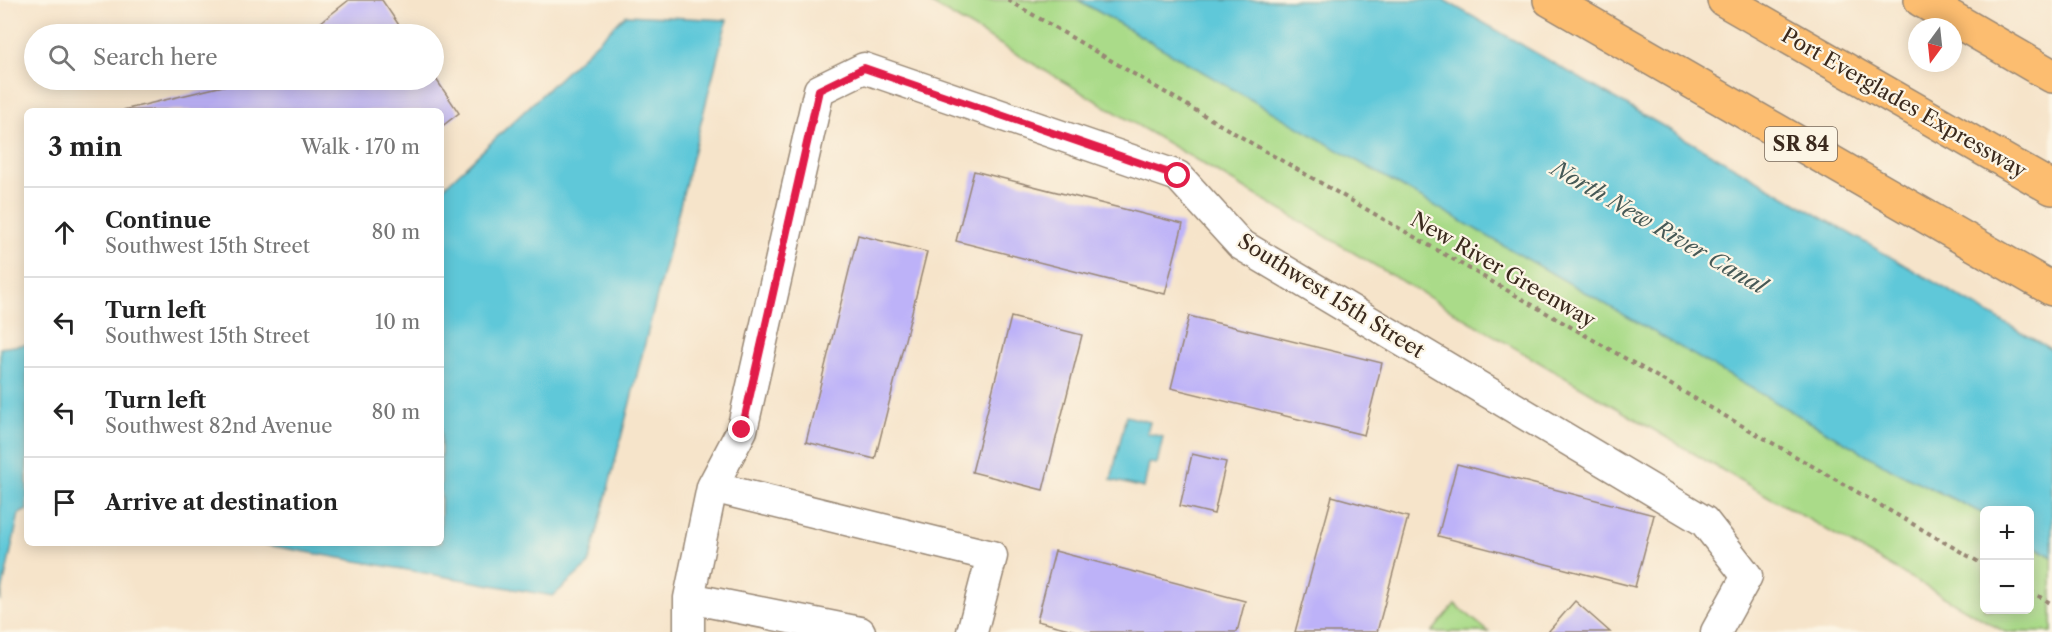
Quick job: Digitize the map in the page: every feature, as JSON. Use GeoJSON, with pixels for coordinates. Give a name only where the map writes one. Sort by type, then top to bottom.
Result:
{"type":"FeatureCollection","features":[{"type":"Feature","properties":{"kind":"main road","name":"SR 84"},"geometry":{"type":"LineString","coordinates":[[1550,0],[2052,288]]}},
{"type":"Feature","properties":{"kind":"main road","name":"Port Everglades Expressway"},"geometry":{"type":"LineString","coordinates":[[1724,0],[2052,188]]}},
{"type":"Feature","properties":{"kind":"main road"},"geometry":{"type":"LineString","coordinates":[[1921,0],[2052,76]]}},
{"type":"Feature","properties":{"kind":"street","name":"Southwest 15th Street"},"geometry":{"type":"LineString","coordinates":[[712,487],[742,430],[819,90],[864,68],[1178,176],[1240,244],[1704,521],[1748,576],[1716,632]]}},
{"type":"Feature","properties":{"kind":"street"},"geometry":{"type":"LineString","coordinates":[[689,632],[688,597],[712,487],[992,556],[972,632]]}},
{"type":"Feature","properties":{"kind":"street"},"geometry":{"type":"LineString","coordinates":[[688,597],[860,632]]}},
{"type":"Feature","properties":{"kind":"path","name":"New River Greenway"},"geometry":{"type":"LineString","coordinates":[[1008,0],[1980,563]]}},
{"type":"Feature","properties":{"kind":"path"},"geometry":{"type":"LineString","coordinates":[[2034,593],[2052,604]]}},
{"type":"Feature","properties":{"kind":"green space"},"geometry":{"type":"Polygon","coordinates":[[[925,0],[1078,0],[1980,512],[1980,614],[2034,614],[2034,546],[2052,557],[2052,632],[2005,632],[1710,463],[925,0]]]}},
{"type":"Feature","properties":{"kind":"green space"},"geometry":{"type":"Polygon","coordinates":[[[1455,604],[1489,632],[1432,632],[1455,604]]]}},
{"type":"Feature","properties":{"kind":"water","name":"North New River Canal"},"geometry":{"type":"Polygon","coordinates":[[[1078,0],[1444,0],[2052,350],[2052,557],[2034,546],[2034,506],[1980,506],[1980,512],[1893,470],[1078,0]]]}},
{"type":"Feature","properties":{"kind":"water"},"geometry":{"type":"Polygon","coordinates":[[[626,15],[727,20],[589,564],[553,596],[273,546],[444,546],[444,187],[626,15]]]}},
{"type":"Feature","properties":{"kind":"water"},"geometry":{"type":"Polygon","coordinates":[[[24,344],[24,512],[19,514],[0,601],[0,348],[24,344]]]}},
{"type":"Feature","properties":{"kind":"water"},"geometry":{"type":"Polygon","coordinates":[[[1126,416],[1150,422],[1147,433],[1163,437],[1157,464],[1149,463],[1144,488],[1111,480],[1126,416]]]}},
{"type":"Feature","properties":{"kind":"building"},"geometry":{"type":"Polygon","coordinates":[[[349,0],[382,0],[398,24],[319,24],[349,0]]]}},
{"type":"Feature","properties":{"kind":"building"},"geometry":{"type":"Polygon","coordinates":[[[206,90],[443,90],[459,113],[444,125],[444,108],[131,108],[206,90]]]}},
{"type":"Feature","properties":{"kind":"building"},"geometry":{"type":"Polygon","coordinates":[[[974,171],[1183,224],[1165,294],[956,241],[974,171]]]}},
{"type":"Feature","properties":{"kind":"building"},"geometry":{"type":"Polygon","coordinates":[[[858,235],[927,252],[875,459],[806,442],[858,235]]]}},
{"type":"Feature","properties":{"kind":"building"},"geometry":{"type":"Polygon","coordinates":[[[1189,316],[1382,363],[1364,435],[1171,388],[1189,316]]]}},
{"type":"Feature","properties":{"kind":"building"},"geometry":{"type":"Polygon","coordinates":[[[1011,317],[1082,335],[1043,490],[972,472],[1011,317]]]}},
{"type":"Feature","properties":{"kind":"building"},"geometry":{"type":"Polygon","coordinates":[[[1192,454],[1226,462],[1214,514],[1180,506],[1192,454]]]}},
{"type":"Feature","properties":{"kind":"building"},"geometry":{"type":"Polygon","coordinates":[[[1457,464],[1654,515],[1635,587],[1438,536],[1457,464]]]}},
{"type":"Feature","properties":{"kind":"building"},"geometry":{"type":"Polygon","coordinates":[[[1332,496],[1408,517],[1377,632],[1295,632],[1332,496]]]}},
{"type":"Feature","properties":{"kind":"building"},"geometry":{"type":"Polygon","coordinates":[[[1055,551],[1245,601],[1237,632],[1081,632],[1037,621],[1055,551]]]}},
{"type":"Feature","properties":{"kind":"building"},"geometry":{"type":"Polygon","coordinates":[[[1575,601],[1610,632],[1548,632],[1575,601]]]}},
{"type":"Feature","properties":{"kind":"route"},"geometry":{"type":"LineString","coordinates":[[742,430],[819,90],[864,68],[1178,176]]}}]}
